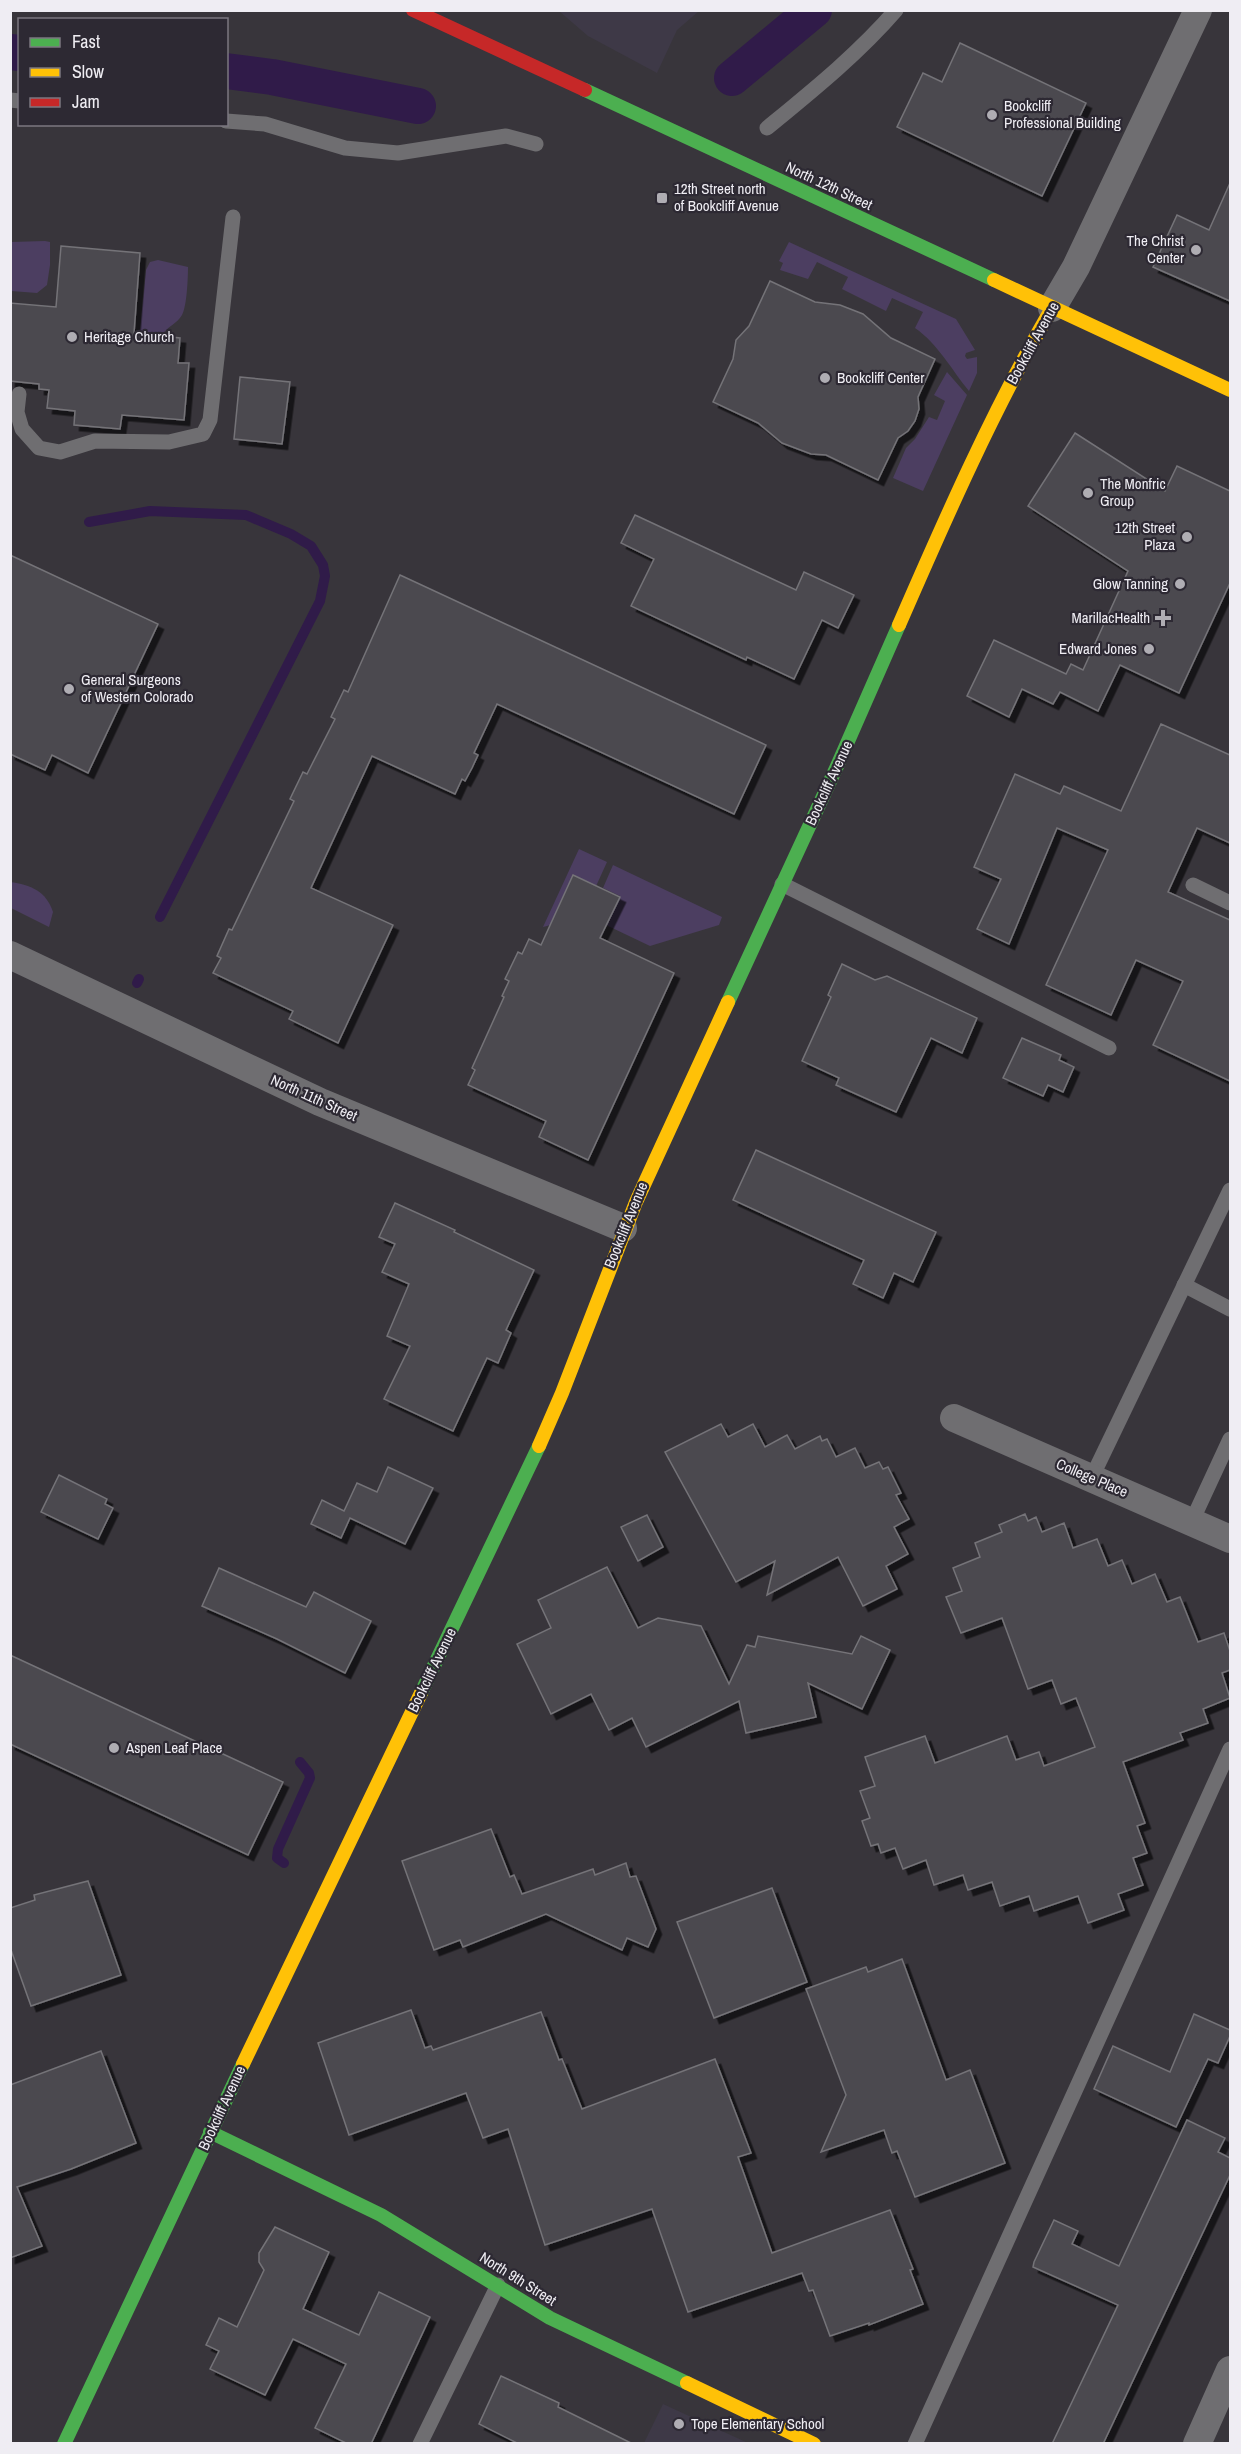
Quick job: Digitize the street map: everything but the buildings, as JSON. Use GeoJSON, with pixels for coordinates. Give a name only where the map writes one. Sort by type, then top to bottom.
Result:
{"type":"FeatureCollection","features":[{"type":"Feature","properties":{"kind":"street","name":"North 12th Street"},"geometry":{"type":"LineString","coordinates":[[413,10],[1230,390]]}},
{"type":"Feature","properties":{"kind":"street","name":"Bookcliff Avenue"},"geometry":{"type":"LineString","coordinates":[[64,2444],[210,2132],[549,1425],[575,1362],[623,1228],[848,741],[954,502],[1022,358],[1076,267],[1198,10]]}},
{"type":"Feature","properties":{"kind":"street","name":"North 11th Street"},"geometry":{"type":"LineString","coordinates":[[10,955],[320,1102],[623,1228]]}},
{"type":"Feature","properties":{"kind":"street","name":"College Place"},"geometry":{"type":"LineString","coordinates":[[954,1418],[1230,1539]]}},
{"type":"Feature","properties":{"kind":"street","name":"North 9th Street"},"geometry":{"type":"LineString","coordinates":[[210,2132],[381,2216],[550,2318],[814,2444]]}},
{"type":"Feature","properties":{"kind":"street"},"geometry":{"type":"LineString","coordinates":[[1197,2444],[1230,2370]]}},
{"type":"Feature","properties":{"kind":"lane"},"geometry":{"type":"LineString","coordinates":[[767,128],[824,81],[879,30],[896,10]]}},
{"type":"Feature","properties":{"kind":"lane"},"geometry":{"type":"LineString","coordinates":[[228,121],[266,124],[345,148],[398,153],[506,136],[536,144]]}},
{"type":"Feature","properties":{"kind":"lane"},"geometry":{"type":"LineString","coordinates":[[19,394],[17,412],[22,429],[39,448],[60,452],[95,441],[169,442],[203,434],[210,420],[233,217]]}},
{"type":"Feature","properties":{"kind":"lane"},"geometry":{"type":"LineString","coordinates":[[782,884],[1109,1048]]}},
{"type":"Feature","properties":{"kind":"lane"},"geometry":{"type":"LineString","coordinates":[[1193,885],[1230,903]]}},
{"type":"Feature","properties":{"kind":"lane"},"geometry":{"type":"LineString","coordinates":[[1092,1477],[1230,1190]]}},
{"type":"Feature","properties":{"kind":"lane"},"geometry":{"type":"LineString","coordinates":[[1184,1285],[1230,1309]]}},
{"type":"Feature","properties":{"kind":"lane"},"geometry":{"type":"LineString","coordinates":[[1192,1521],[1230,1439]]}},
{"type":"Feature","properties":{"kind":"lane"},"geometry":{"type":"LineString","coordinates":[[915,2444],[1230,1749]]}},
{"type":"Feature","properties":{"kind":"lane"},"geometry":{"type":"LineString","coordinates":[[420,2444],[498,2285]]}},
{"type":"Feature","properties":{"kind":"shaded area"},"geometry":{"type":"Polygon","coordinates":[[[559,11],[699,11],[677,30],[657,73],[588,36],[559,11]]]}},
{"type":"Feature","properties":{"kind":"shaded area"},"geometry":{"type":"Polygon","coordinates":[[[11,242],[50,242],[47,285],[37,293],[11,291],[11,242]]]}},
{"type":"Feature","properties":{"kind":"shaded area"},"geometry":{"type":"Polygon","coordinates":[[[789,242],[956,319],[975,350],[966,353],[965,356],[967,359],[977,357],[977,373],[969,391],[937,349],[915,328],[923,312],[892,298],[886,311],[842,289],[848,277],[817,262],[808,279],[780,270],[783,263],[779,261],[789,242]]]}},
{"type":"Feature","properties":{"kind":"shaded area"},"geometry":{"type":"Polygon","coordinates":[[[158,260],[188,267],[184,311],[162,336],[155,335],[137,359],[146,270],[150,262],[158,260]]]}},
{"type":"Feature","properties":{"kind":"shaded area"},"geometry":{"type":"Polygon","coordinates":[[[947,372],[967,395],[923,491],[893,478],[906,448],[915,439],[929,417],[937,420],[945,401],[934,395],[947,372]]]}},
{"type":"Feature","properties":{"kind":"shaded area"},"geometry":{"type":"Polygon","coordinates":[[[579,849],[607,862],[582,917],[543,927],[579,849]]]}},
{"type":"Feature","properties":{"kind":"shaded area"},"geometry":{"type":"Polygon","coordinates":[[[613,865],[722,917],[719,925],[650,946],[606,925],[620,896],[603,888],[613,865]]]}},
{"type":"Feature","properties":{"kind":"shaded area"},"geometry":{"type":"Polygon","coordinates":[[[10,882],[31,887],[42,894],[53,912],[49,927],[11,908],[10,882]]]}},
{"type":"Feature","properties":{"kind":"shaded area","name":"Tope Elementary School"},"geometry":{"type":"Polygon","coordinates":[[[663,2404],[748,2443],[644,2443],[663,2404]]]}},
{"type":"Feature","properties":{"kind":"waterway"},"geometry":{"type":"LineString","coordinates":[[732,78],[814,10]]}},
{"type":"Feature","properties":{"kind":"waterway"},"geometry":{"type":"LineString","coordinates":[[10,52],[18,53]]}},
{"type":"Feature","properties":{"kind":"waterway"},"geometry":{"type":"LineString","coordinates":[[228,71],[272,77],[418,106]]}},
{"type":"Feature","properties":{"kind":"waterway"},"geometry":{"type":"LineString","coordinates":[[89,522],[150,511],[246,515],[291,534],[311,546],[323,565],[325,576],[320,601],[160,917]]}},
{"type":"Feature","properties":{"kind":"waterway"},"geometry":{"type":"LineString","coordinates":[[137,983],[139,979]]}},
{"type":"Feature","properties":{"kind":"waterway"},"geometry":{"type":"LineString","coordinates":[[284,1863],[277,1858],[278,1849],[310,1778],[309,1773],[300,1762]]}},
{"type":"Feature","properties":{"kind":"traffic: fast"},"geometry":{"type":"LineString","coordinates":[[585,90],[994,280]]}},
{"type":"Feature","properties":{"kind":"traffic: fast"},"geometry":{"type":"LineString","coordinates":[[728,1002],[838,764],[899,625]]}},
{"type":"Feature","properties":{"kind":"traffic: fast"},"geometry":{"type":"LineString","coordinates":[[421,1693],[539,1446]]}},
{"type":"Feature","properties":{"kind":"traffic: fast"},"geometry":{"type":"LineString","coordinates":[[64,2444],[243,2064]]}},
{"type":"Feature","properties":{"kind":"traffic: fast"},"geometry":{"type":"LineString","coordinates":[[210,2132],[381,2215],[550,2318],[687,2383]]}},
{"type":"Feature","properties":{"kind":"traffic: slow"},"geometry":{"type":"LineString","coordinates":[[994,280],[1230,390]]}},
{"type":"Feature","properties":{"kind":"traffic: slow"},"geometry":{"type":"LineString","coordinates":[[899,625],[990,425],[1052,308]]}},
{"type":"Feature","properties":{"kind":"traffic: slow"},"geometry":{"type":"LineString","coordinates":[[539,1446],[636,1202],[728,1002]]}},
{"type":"Feature","properties":{"kind":"traffic: slow"},"geometry":{"type":"LineString","coordinates":[[243,2064],[421,1693]]}},
{"type":"Feature","properties":{"kind":"traffic: slow"},"geometry":{"type":"LineString","coordinates":[[687,2383],[814,2444]]}},
{"type":"Feature","properties":{"kind":"traffic: jam"},"geometry":{"type":"LineString","coordinates":[[413,10],[585,90]]}},
{"type":"Feature","properties":{"kind":"place","name":"Bookcliff Professional Building"},"geometry":{"type":"Point","coordinates":[992,115]}},
{"type":"Feature","properties":{"kind":"place","name":"12th Street north of Bookcliff Avenue"},"geometry":{"type":"Point","coordinates":[662,198]}},
{"type":"Feature","properties":{"kind":"place","name":"The Christ Center"},"geometry":{"type":"Point","coordinates":[1196,250]}},
{"type":"Feature","properties":{"kind":"place","name":"Heritage Church"},"geometry":{"type":"Point","coordinates":[72,337]}},
{"type":"Feature","properties":{"kind":"place","name":"Bookcliff Center"},"geometry":{"type":"Point","coordinates":[825,378]}},
{"type":"Feature","properties":{"kind":"place","name":"The Monfric Group"},"geometry":{"type":"Point","coordinates":[1088,493]}},
{"type":"Feature","properties":{"kind":"place","name":"12th Street Plaza"},"geometry":{"type":"Point","coordinates":[1187,537]}},
{"type":"Feature","properties":{"kind":"place","name":"Glow Tanning"},"geometry":{"type":"Point","coordinates":[1180,584]}},
{"type":"Feature","properties":{"kind":"place","name":"MarillacHealth"},"geometry":{"type":"Point","coordinates":[1163,618]}},
{"type":"Feature","properties":{"kind":"place","name":"Edward Jones"},"geometry":{"type":"Point","coordinates":[1149,649]}},
{"type":"Feature","properties":{"kind":"place","name":"General Surgeons of Western Colorado"},"geometry":{"type":"Point","coordinates":[69,689]}},
{"type":"Feature","properties":{"kind":"place","name":"Aspen Leaf Place"},"geometry":{"type":"Point","coordinates":[114,1748]}},
{"type":"Feature","properties":{"kind":"place","name":"Tope Elementary School"},"geometry":{"type":"Point","coordinates":[679,2424]}}]}
